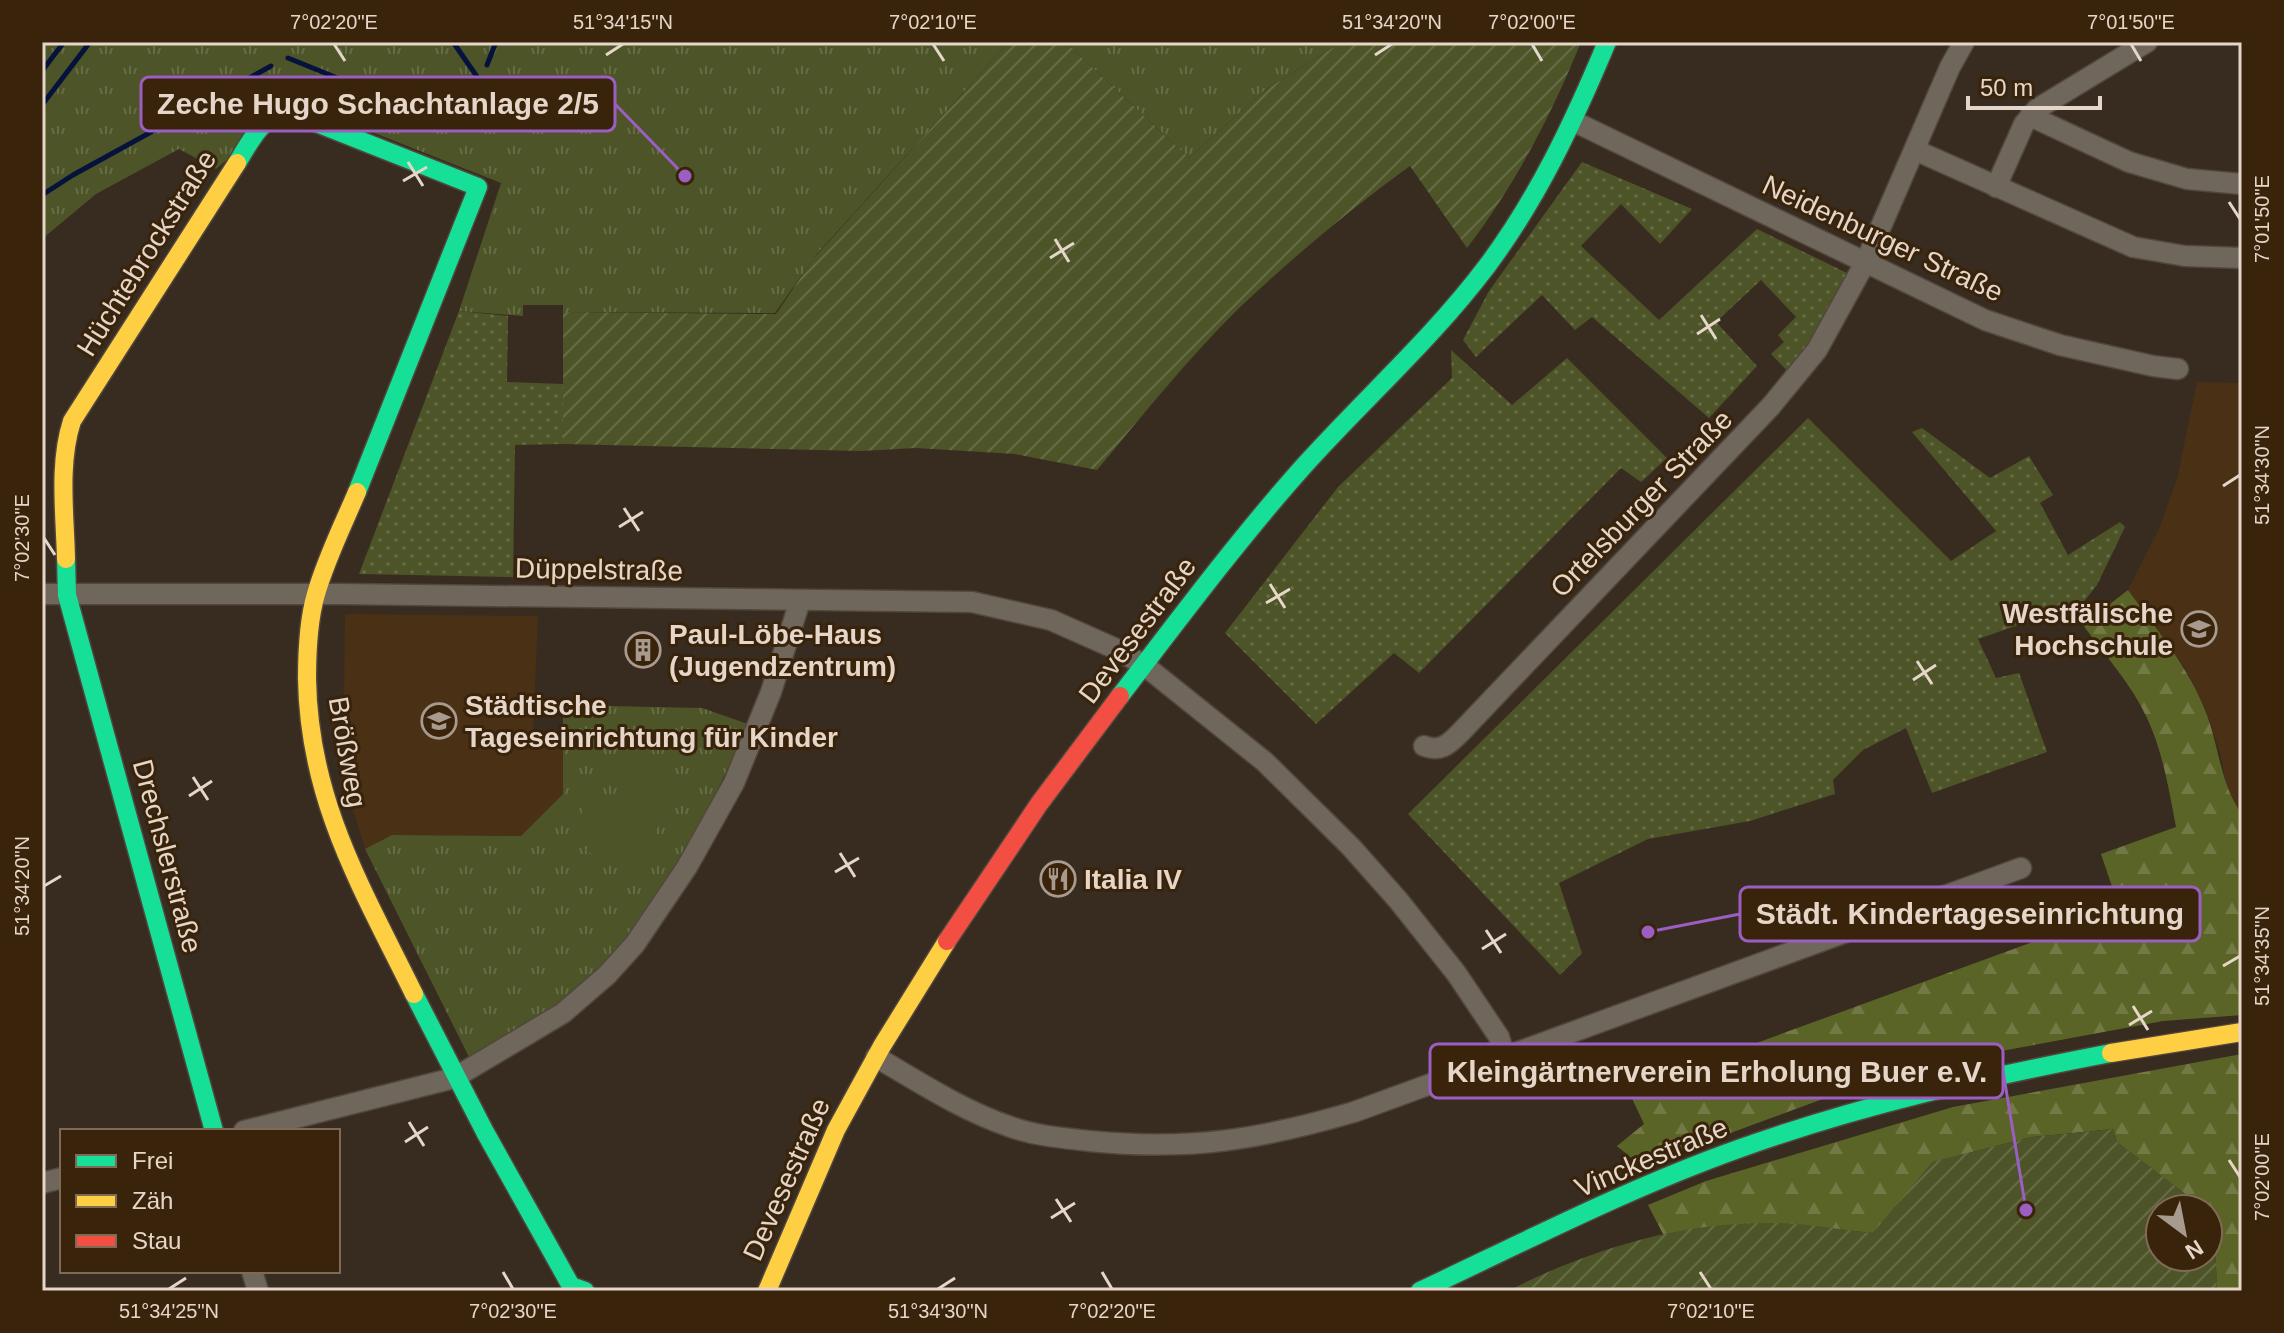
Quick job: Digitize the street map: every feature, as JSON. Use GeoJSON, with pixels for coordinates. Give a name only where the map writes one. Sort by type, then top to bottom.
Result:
{"type":"FeatureCollection","features":[{"type":"Feature","properties":{"kind":"street","name":"Devesestraße"},"geometry":{"type":"LineString","coordinates":[[767,1291],[834,1135],[876,1057],[999,859],[1144,665],[1278,495],[1332,434],[1414,352],[1486,268],[1537,193],[1575,122],[1607,42]]}},
{"type":"Feature","properties":{"kind":"street","name":"Ortelsburger Straße"},"geometry":{"type":"LineString","coordinates":[[1424,746],[1434,750],[1447,746],[1453,740],[1771,406],[1817,350],[1866,261],[1964,42]]}},
{"type":"Feature","properties":{"kind":"street"},"geometry":{"type":"LineString","coordinates":[[1996,187],[2030,116],[2037,109],[2147,42]]}},
{"type":"Feature","properties":{"kind":"street","name":"Hüchtebrockstraße"},"geometry":{"type":"LineString","coordinates":[[67,595],[64,458],[72,421],[268,118],[279,112],[298,114],[478,187]]}},
{"type":"Feature","properties":{"kind":"street"},"geometry":{"type":"LineString","coordinates":[[2030,116],[2129,162],[2187,179],[2242,184]]}},
{"type":"Feature","properties":{"kind":"street","name":"Neidenburger Straße"},"geometry":{"type":"LineString","coordinates":[[1575,122],[1985,320],[2060,345],[2178,369]]}},
{"type":"Feature","properties":{"kind":"street"},"geometry":{"type":"LineString","coordinates":[[1915,150],[2133,247],[2185,256],[2242,258]]}},
{"type":"Feature","properties":{"kind":"street","name":"Brößweg"},"geometry":{"type":"LineString","coordinates":[[478,187],[316,594],[309,623],[308,703],[327,805],[350,867],[454,1078],[571,1289]]}},
{"type":"Feature","properties":{"kind":"street","name":"Düppelstraße"},"geometry":{"type":"LineString","coordinates":[[42,594],[972,602],[1051,620],[1144,665],[1265,762],[1351,847],[1456,973],[1499,1037],[1505,1057]]}},
{"type":"Feature","properties":{"kind":"street","name":"Drechslerstraße"},"geometry":{"type":"LineString","coordinates":[[67,595],[213,1129]]}},
{"type":"Feature","properties":{"kind":"street"},"geometry":{"type":"LineString","coordinates":[[252,1129],[454,1078],[563,1013],[607,975],[635,944],[687,867],[734,783],[771,692],[800,601]]}},
{"type":"Feature","properties":{"kind":"street"},"geometry":{"type":"LineString","coordinates":[[876,1057],[939,1094],[1011,1127],[1062,1138],[1163,1146],[1232,1141],[1354,1112],[2021,868]]}},
{"type":"Feature","properties":{"kind":"street","name":"Vinckestraße"},"geometry":{"type":"LineString","coordinates":[[1420,1291],[1672,1175],[1809,1125],[2035,1066],[2242,1032]]}},
{"type":"Feature","properties":{"kind":"shaded area","name":"Westfälische Hochschule"},"geometry":{"type":"Polygon","coordinates":[[[2197,382],[2242,383],[2242,814],[2229,797],[2220,752],[2205,708],[2185,668],[2128,590],[2159,529],[2177,479],[2197,382]]]}},
{"type":"Feature","properties":{"kind":"shaded area","name":"Städtische Tageseinrichtung für Kinder"},"geometry":{"type":"Polygon","coordinates":[[[345,614],[538,616],[533,734],[564,734],[563,794],[521,836],[392,835],[365,849],[343,776],[345,614]]]}},
{"type":"Feature","properties":{"kind":"green space"},"geometry":{"type":"Polygon","coordinates":[[[42,42],[1009,42],[816,255],[775,313],[563,312],[563,305],[523,305],[523,316],[459,311],[501,183],[296,102],[216,169],[179,149],[96,194],[42,239],[42,42]]]}},
{"type":"Feature","properties":{"kind":"green space"},"geometry":{"type":"Polygon","coordinates":[[[1009,42],[1065,42],[1189,158],[1265,90],[1342,42],[1581,42],[1531,149],[1501,200],[1467,248],[1410,166],[1321,235],[1237,310],[1183,368],[1097,470],[1015,454],[915,448],[861,451],[563,444],[563,312],[776,314],[813,259],[1009,42]]]}},
{"type":"Feature","properties":{"kind":"green space"},"geometry":{"type":"Polygon","coordinates":[[[1065,42],[1342,42],[1265,90],[1189,158],[1065,42]]]}},
{"type":"Feature","properties":{"kind":"green space"},"geometry":{"type":"Polygon","coordinates":[[[1582,162],[1692,209],[1660,244],[1621,204],[1581,246],[1659,320],[1757,229],[1851,275],[1824,325],[1790,374],[1771,354],[1784,342],[1778,335],[1796,317],[1761,280],[1716,322],[1757,366],[1709,418],[1592,317],[1575,330],[1542,295],[1476,357],[1463,340],[1489,291],[1582,162]]]}},
{"type":"Feature","properties":{"kind":"green space"},"geometry":{"type":"Polygon","coordinates":[[[459,311],[508,316],[507,382],[563,384],[563,444],[515,445],[513,577],[359,574],[459,311]]]}},
{"type":"Feature","properties":{"kind":"green space"},"geometry":{"type":"Polygon","coordinates":[[[1451,350],[1512,405],[1567,358],[1667,458],[1641,482],[1621,468],[1419,673],[1394,653],[1316,724],[1225,633],[1338,487],[1452,378],[1451,350]]]}},
{"type":"Feature","properties":{"kind":"green space"},"geometry":{"type":"Polygon","coordinates":[[[1808,418],[1951,561],[1996,531],[1912,432],[1922,428],[1990,478],[2029,456],[2053,495],[2040,503],[2068,555],[2120,522],[2125,527],[2097,585],[2073,615],[2027,622],[1978,639],[1996,678],[2019,673],[2047,752],[1932,793],[1906,728],[1863,750],[1833,780],[1835,794],[1750,821],[1648,839],[1559,883],[1582,953],[1560,975],[1408,814],[1808,418]]]}},
{"type":"Feature","properties":{"kind":"green space"},"geometry":{"type":"Polygon","coordinates":[[[2128,590],[2170,648],[2198,694],[2210,723],[2224,777],[2242,814],[2242,1015],[2163,1021],[1904,1069],[1641,1166],[1617,1146],[1644,1124],[1628,1090],[2120,910],[2101,854],[2176,827],[2153,731],[2126,682],[2083,625],[2128,590]]]}},
{"type":"Feature","properties":{"kind":"green space"},"geometry":{"type":"Polygon","coordinates":[[[563,705],[702,708],[748,724],[713,799],[672,874],[623,944],[564,1001],[469,1057],[365,849],[392,835],[521,836],[563,794],[563,705]]]}},
{"type":"Feature","properties":{"kind":"green space"},"geometry":{"type":"Polygon","coordinates":[[[633,757],[681,781],[634,875],[586,851],[633,757]]]}},
{"type":"Feature","properties":{"kind":"green space"},"geometry":{"type":"Polygon","coordinates":[[[591,794],[605,801],[591,830],[577,824],[591,794]]]}},
{"type":"Feature","properties":{"kind":"green space"},"geometry":{"type":"Polygon","coordinates":[[[2242,1054],[2242,1291],[2217,1291],[2216,1273],[2224,1273],[2224,1193],[2184,1193],[2117,1142],[2113,1129],[2031,1137],[1933,1162],[1873,1233],[1776,1223],[1663,1234],[1648,1205],[1706,1181],[1953,1107],[2242,1054]]]}},
{"type":"Feature","properties":{"kind":"green space"},"geometry":{"type":"Polygon","coordinates":[[[2114,1129],[2117,1142],[2184,1193],[2144,1193],[2144,1273],[2216,1273],[2217,1291],[1508,1291],[1604,1250],[1637,1240],[1705,1227],[1786,1223],[1873,1233],[1932,1162],[2031,1137],[2114,1129]]]}},
{"type":"Feature","properties":{"kind":"waterway"},"geometry":{"type":"LineString","coordinates":[[42,71],[64,42]]}},
{"type":"Feature","properties":{"kind":"waterway"},"geometry":{"type":"LineString","coordinates":[[42,105],[90,42]]}},
{"type":"Feature","properties":{"kind":"waterway"},"geometry":{"type":"LineString","coordinates":[[453,42],[480,81],[474,92]]}},
{"type":"Feature","properties":{"kind":"waterway"},"geometry":{"type":"LineString","coordinates":[[487,65],[496,42]]}},
{"type":"Feature","properties":{"kind":"waterway"},"geometry":{"type":"LineString","coordinates":[[288,58],[456,126],[463,124],[471,99]]}},
{"type":"Feature","properties":{"kind":"waterway"},"geometry":{"type":"LineString","coordinates":[[42,195],[271,66]]}},
{"type":"Feature","properties":{"kind":"traffic: fast"},"geometry":{"type":"LineString","coordinates":[[1120,696],[1278,495],[1443,319],[1487,266],[1523,213],[1554,158],[1607,42]]}},
{"type":"Feature","properties":{"kind":"traffic: fast"},"geometry":{"type":"LineString","coordinates":[[237,163],[263,125],[286,111],[478,187],[357,492]]}},
{"type":"Feature","properties":{"kind":"traffic: fast"},"geometry":{"type":"LineString","coordinates":[[66,559],[67,595],[213,1129]]}},
{"type":"Feature","properties":{"kind":"traffic: fast"},"geometry":{"type":"LineString","coordinates":[[414,994],[485,1132],[571,1286],[585,1291]]}},
{"type":"Feature","properties":{"kind":"traffic: fast"},"geometry":{"type":"LineString","coordinates":[[1420,1291],[1619,1197],[1741,1148],[1832,1118],[1924,1093],[2111,1053]]}},
{"type":"Feature","properties":{"kind":"traffic: slow"},"geometry":{"type":"LineString","coordinates":[[66,559],[64,472],[72,421],[237,163]]}},
{"type":"Feature","properties":{"kind":"traffic: slow"},"geometry":{"type":"LineString","coordinates":[[357,492],[313,604],[307,658],[310,723],[317,765],[342,842],[414,994]]}},
{"type":"Feature","properties":{"kind":"traffic: slow"},"geometry":{"type":"LineString","coordinates":[[767,1291],[836,1130],[882,1046],[947,941]]}},
{"type":"Feature","properties":{"kind":"traffic: slow"},"geometry":{"type":"LineString","coordinates":[[2111,1053],[2242,1032]]}},
{"type":"Feature","properties":{"kind":"traffic: jam"},"geometry":{"type":"LineString","coordinates":[[947,941],[1039,804],[1120,696]]}},
{"type":"Feature","properties":{"kind":"place","name":"Zeche Hugo Schachtanlage 2/5"},"geometry":{"type":"Point","coordinates":[685,176]}},
{"type":"Feature","properties":{"kind":"place","name":"Westfälische Hochschule"},"geometry":{"type":"Point","coordinates":[2199,629]}},
{"type":"Feature","properties":{"kind":"place","name":"Paul-Löbe-Haus (Jugendzentrum)"},"geometry":{"type":"Point","coordinates":[643,650]}},
{"type":"Feature","properties":{"kind":"place","name":"Städtische Tageseinrichtung für Kinder"},"geometry":{"type":"Point","coordinates":[439,721]}},
{"type":"Feature","properties":{"kind":"place","name":"Italia IV"},"geometry":{"type":"Point","coordinates":[1058,879]}},
{"type":"Feature","properties":{"kind":"place","name":"Städt. Kindertageseinrichtung"},"geometry":{"type":"Point","coordinates":[1648,932]}},
{"type":"Feature","properties":{"kind":"place","name":"Kleingärtnerverein Erholung Buer e.V."},"geometry":{"type":"Point","coordinates":[2026,1210]}}]}
